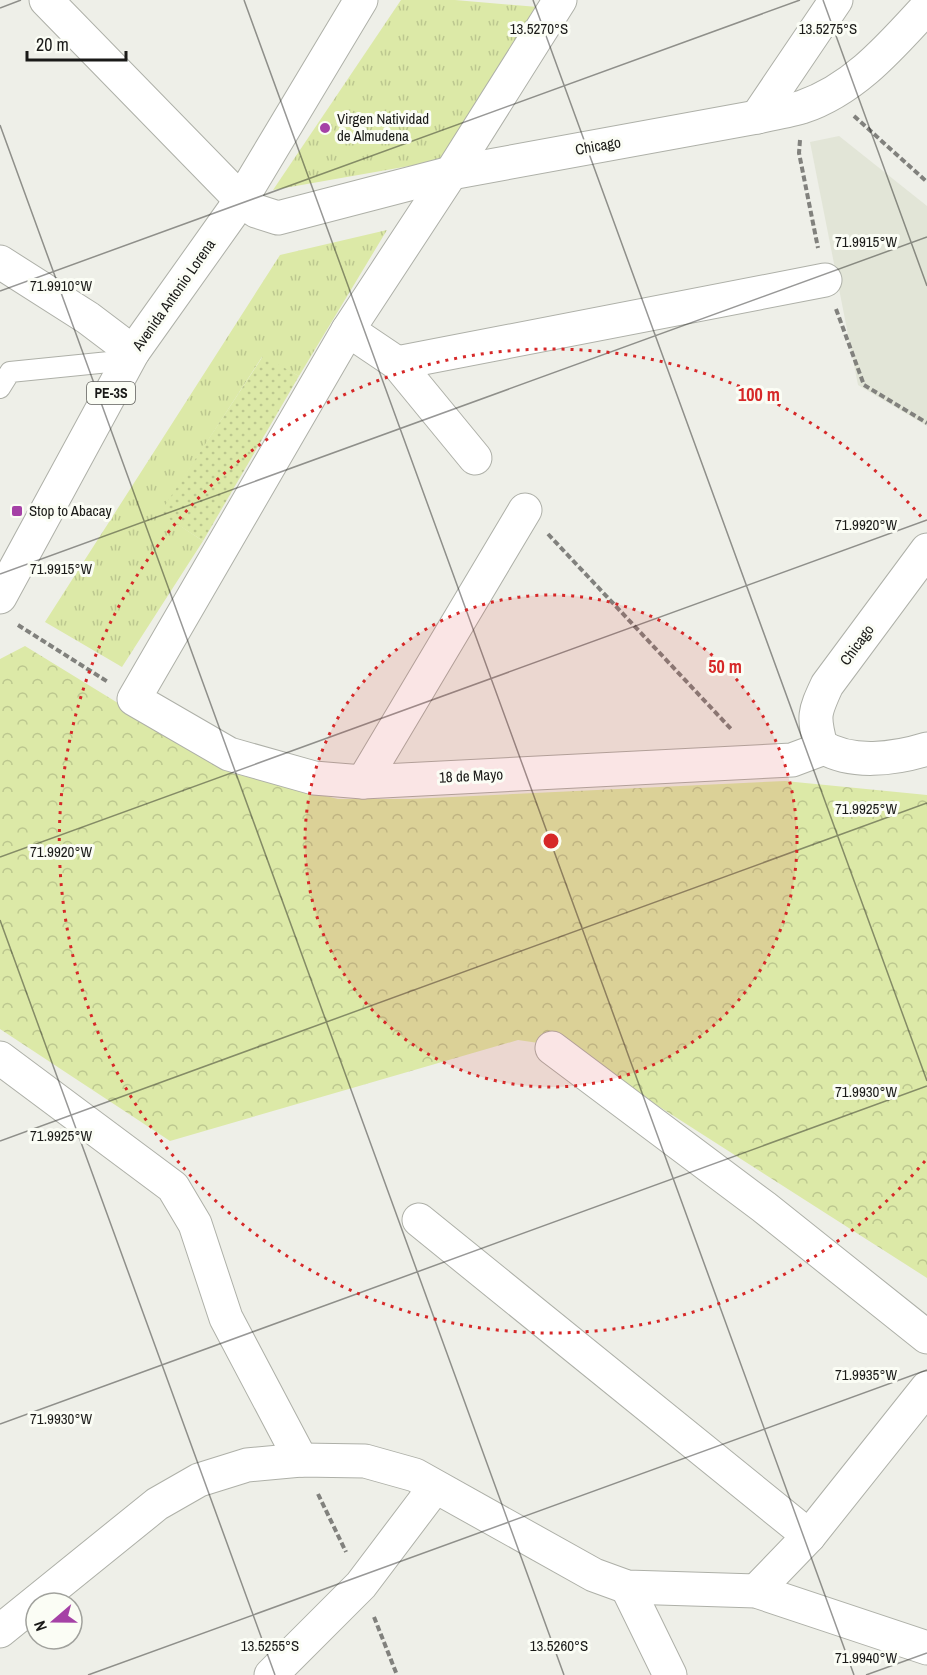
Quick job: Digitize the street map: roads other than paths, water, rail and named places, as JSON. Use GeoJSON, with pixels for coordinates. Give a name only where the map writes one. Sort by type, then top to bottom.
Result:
{"type":"FeatureCollection","features":[{"type":"Feature","properties":{"kind":"main road","name":"Chicago"},"geometry":{"type":"LineString","coordinates":[[46,0],[241,200],[256,211],[278,218],[450,173],[757,117],[803,106],[830,94],[876,62],[927,7]]}},
{"type":"Feature","properties":{"kind":"main road","name":"Avenida Antonio Lorena"},"geometry":{"type":"LineString","coordinates":[[4,593],[131,356],[241,200],[361,0]]}},
{"type":"Feature","properties":{"kind":"main road"},"geometry":{"type":"LineString","coordinates":[[476,458],[397,363],[348,330],[560,0]]}},
{"type":"Feature","properties":{"kind":"main road"},"geometry":{"type":"LineString","coordinates":[[757,117],[836,0]]}},
{"type":"Feature","properties":{"kind":"main road"},"geometry":{"type":"LineString","coordinates":[[0,262],[88,318],[131,356]]}},
{"type":"Feature","properties":{"kind":"main road"},"geometry":{"type":"LineString","coordinates":[[397,363],[825,280]]}},
{"type":"Feature","properties":{"kind":"main road","name":"18 de Mayo"},"geometry":{"type":"LineString","coordinates":[[348,330],[134,699],[229,754],[314,778],[363,782],[792,760],[824,748]]}},
{"type":"Feature","properties":{"kind":"main road"},"geometry":{"type":"LineString","coordinates":[[363,782],[525,510]]}},
{"type":"Feature","properties":{"kind":"main road","name":"Chicago"},"geometry":{"type":"LineString","coordinates":[[824,748],[821,746],[814,723],[818,705],[827,685],[927,550]]}},
{"type":"Feature","properties":{"kind":"main road"},"geometry":{"type":"LineString","coordinates":[[824,748],[850,758],[882,758],[926,753]]}},
{"type":"Feature","properties":{"kind":"main road"},"geometry":{"type":"LineString","coordinates":[[552,1048],[764,1207],[927,1337]]}},
{"type":"Feature","properties":{"kind":"main road"},"geometry":{"type":"LineString","coordinates":[[0,1058],[173,1187],[195,1224],[225,1318],[301,1460]]}},
{"type":"Feature","properties":{"kind":"main road"},"geometry":{"type":"LineString","coordinates":[[419,1220],[809,1536]]}},
{"type":"Feature","properties":{"kind":"main road"},"geometry":{"type":"LineString","coordinates":[[756,1591],[809,1536],[927,1388]]}},
{"type":"Feature","properties":{"kind":"main road"},"geometry":{"type":"LineString","coordinates":[[0,1631],[158,1503],[199,1480],[247,1465],[301,1460],[365,1461],[415,1475],[594,1575],[627,1587],[756,1591],[927,1648]]}},
{"type":"Feature","properties":{"kind":"main road"},"geometry":{"type":"LineString","coordinates":[[271,1675],[361,1585],[435,1487]]}},
{"type":"Feature","properties":{"kind":"main road"},"geometry":{"type":"LineString","coordinates":[[627,1587],[670,1675]]}},
{"type":"Feature","properties":{"kind":"lane"},"geometry":{"type":"LineString","coordinates":[[0,388],[10,372],[131,356]]}},
{"type":"Feature","properties":{"kind":"place","name":"Virgen Natividad de Almudena"},"geometry":{"type":"Point","coordinates":[325,128]}},
{"type":"Feature","properties":{"kind":"place","name":"Stop to Abacay"},"geometry":{"type":"Point","coordinates":[17,511]}}]}
